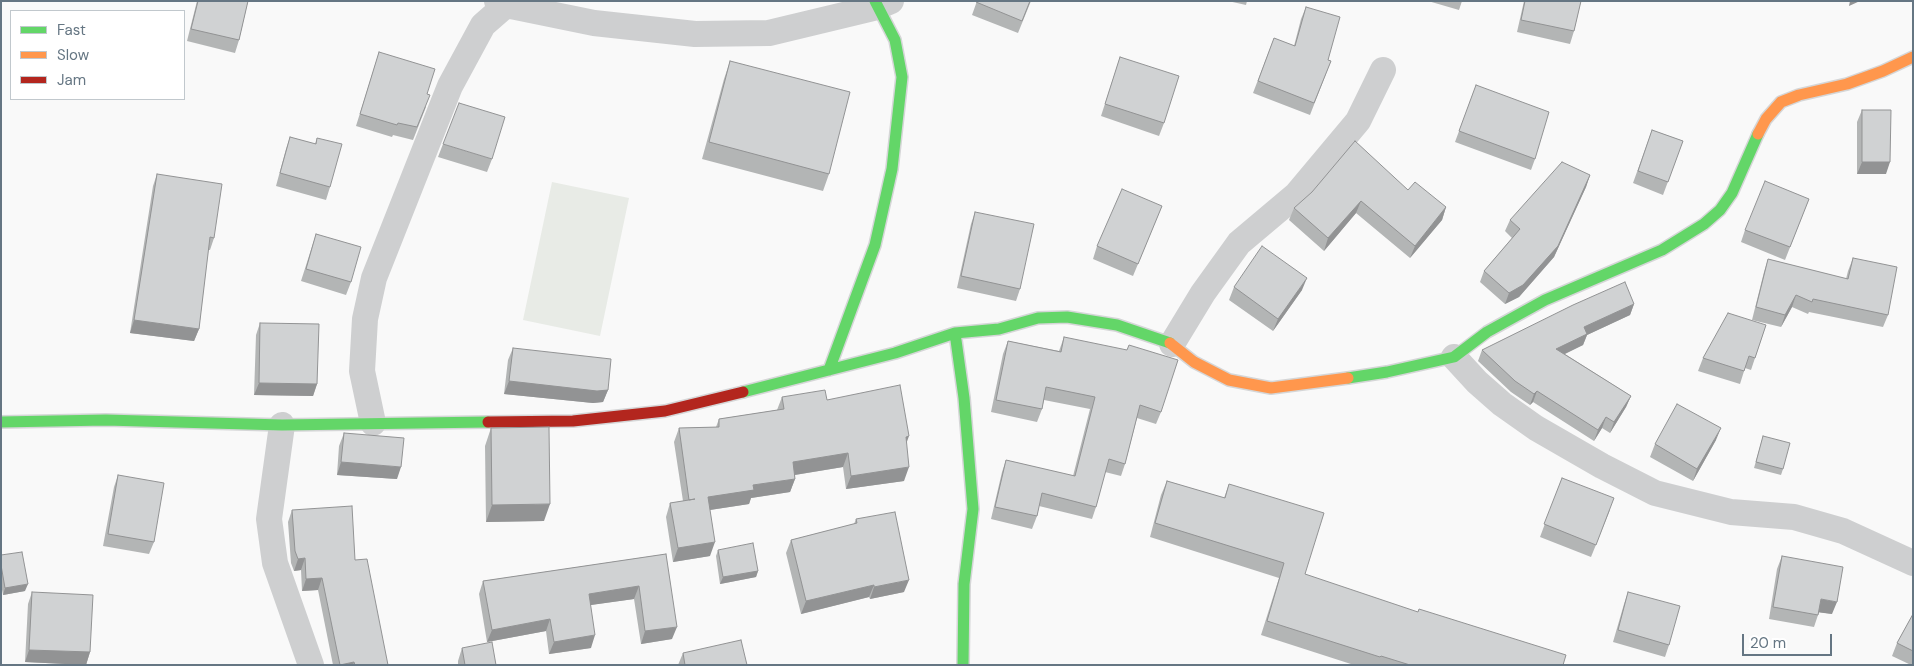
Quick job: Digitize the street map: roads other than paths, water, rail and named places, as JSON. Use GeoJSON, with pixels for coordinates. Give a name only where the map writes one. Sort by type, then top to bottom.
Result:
{"type":"FeatureCollection","features":[{"type":"Feature","properties":{"kind":"street"},"geometry":{"type":"LineString","coordinates":[[373,423],[362,371],[365,319],[374,278],[450,86],[483,25],[501,3],[594,23],[695,34],[769,33],[881,3],[895,40],[902,77],[892,169],[875,245],[829,370]]}},
{"type":"Feature","properties":{"kind":"street"},"geometry":{"type":"LineString","coordinates":[[1,422],[106,420],[282,425],[573,421],[666,411],[896,353],[955,333],[999,329],[1038,318],[1067,317],[1118,325],[1172,344],[1194,362],[1229,380],[1271,388],[1387,372],[1454,357],[1487,332],[1545,300],[1662,250],[1704,224],[1720,210],[1732,193],[1750,149],[1766,119],[1781,102],[1799,95],[1847,84],[1883,71],[1913,57]]}},
{"type":"Feature","properties":{"kind":"street"},"geometry":{"type":"LineString","coordinates":[[1172,344],[1203,293],[1238,242],[1296,195],[1358,121],[1383,70]]}},
{"type":"Feature","properties":{"kind":"street"},"geometry":{"type":"LineString","coordinates":[[955,333],[964,398],[973,509],[964,584],[964,665]]}},
{"type":"Feature","properties":{"kind":"street"},"geometry":{"type":"LineString","coordinates":[[1454,357],[1477,382],[1502,404],[1536,428],[1602,466],[1655,493],[1731,512],[1794,517],[1843,531],[1913,563]]}},
{"type":"Feature","properties":{"kind":"street"},"geometry":{"type":"LineString","coordinates":[[282,425],[269,518],[275,563],[311,665]]}}]}
